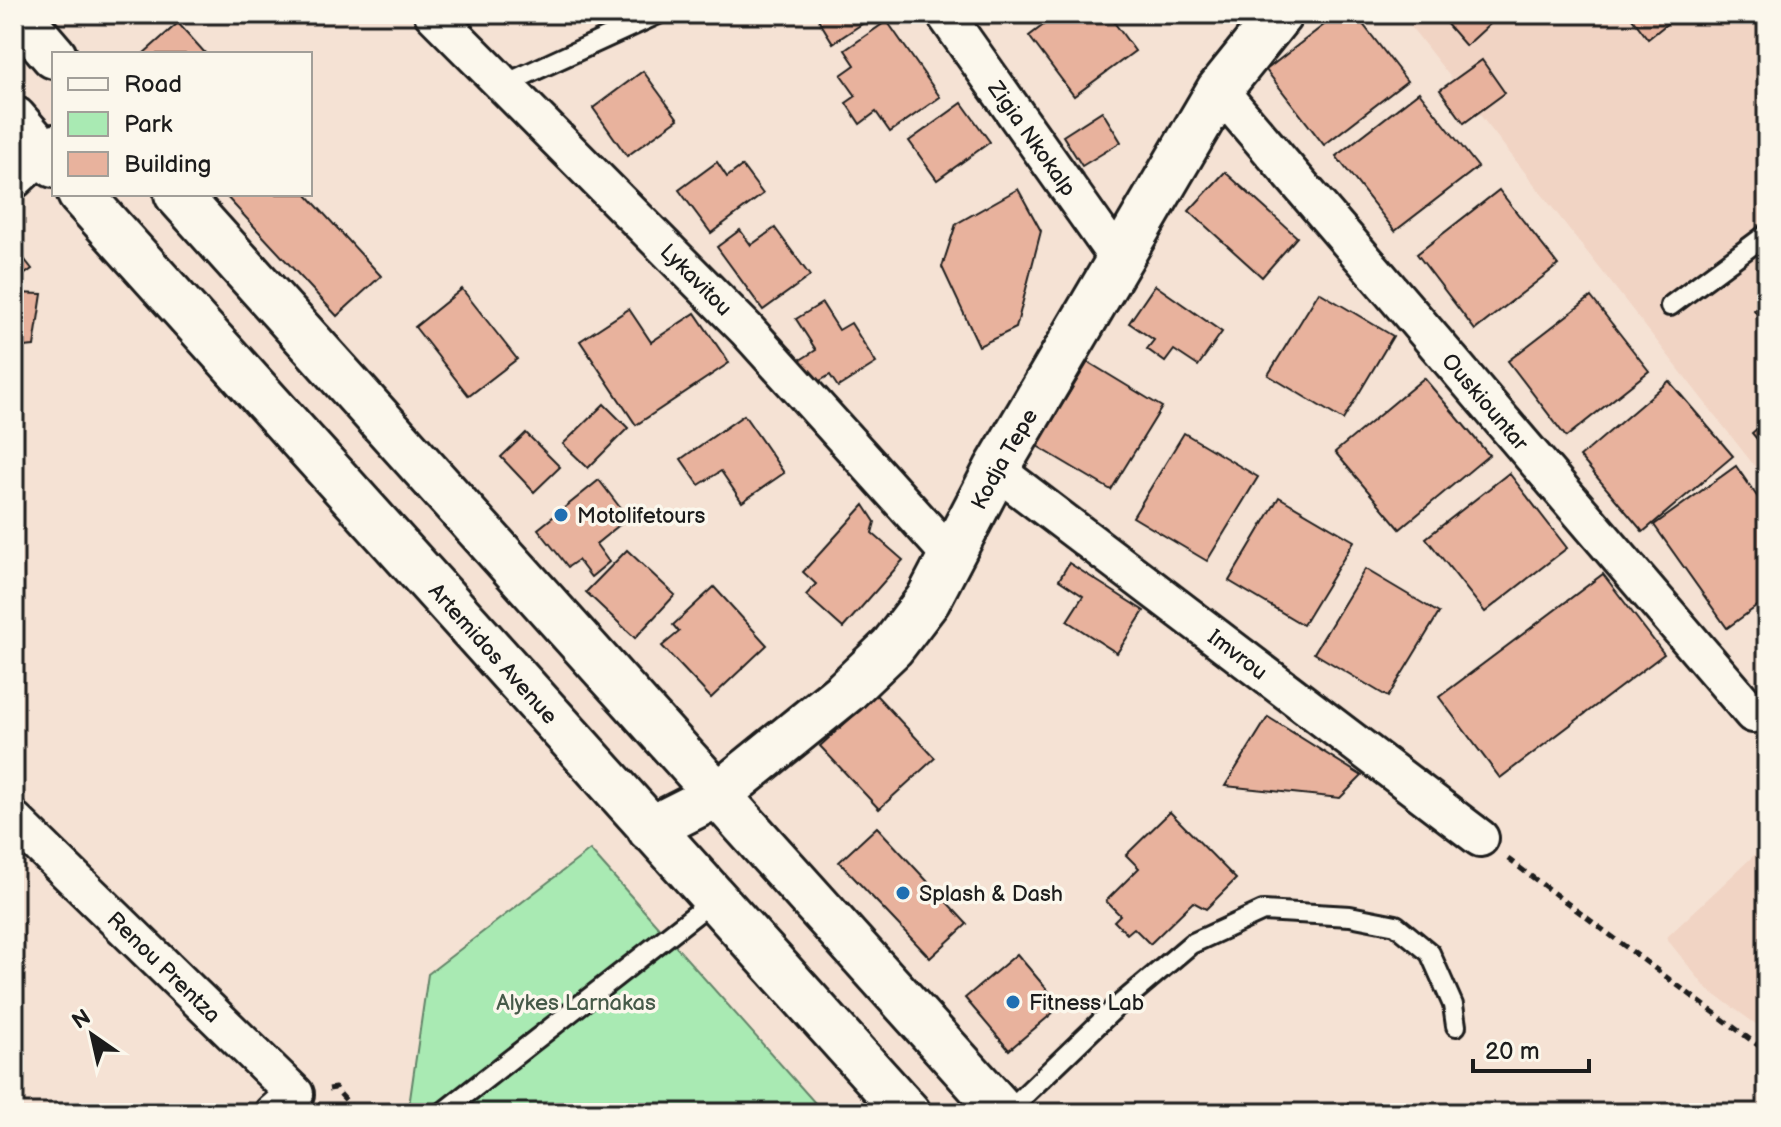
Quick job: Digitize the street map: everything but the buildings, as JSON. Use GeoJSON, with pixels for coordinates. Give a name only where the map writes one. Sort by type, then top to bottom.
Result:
{"type":"FeatureCollection","features":[{"type":"Feature","properties":{"kind":"main road"},"geometry":{"type":"LineString","coordinates":[[18,14],[52,54]]}},
{"type":"Feature","properties":{"kind":"main road","name":"Kodja Tepe"},"geometry":{"type":"LineString","coordinates":[[650,829],[719,794],[845,692],[892,647],[928,600],[996,470],[1121,263],[1219,90],[1280,14]]}},
{"type":"Feature","properties":{"kind":"main road"},"geometry":{"type":"LineString","coordinates":[[14,119],[41,160]]}},
{"type":"Feature","properties":{"kind":"main road","name":"Artemidos Avenue"},"geometry":{"type":"LineString","coordinates":[[82,196],[908,1113]]}},
{"type":"Feature","properties":{"kind":"main road"},"geometry":{"type":"LineString","coordinates":[[179,196],[1005,1113]]}},
{"type":"Feature","properties":{"kind":"street","name":"Lykavitou"},"geometry":{"type":"LineString","coordinates":[[433,14],[746,329],[950,555]]}},
{"type":"Feature","properties":{"kind":"street","name":"Zigia Nkokalp"},"geometry":{"type":"LineString","coordinates":[[945,14],[1121,263]]}},
{"type":"Feature","properties":{"kind":"street","name":"Ouskiountar"},"geometry":{"type":"LineString","coordinates":[[1219,90],[1753,714]]}},
{"type":"Feature","properties":{"kind":"street","name":"Imvrou"},"geometry":{"type":"LineString","coordinates":[[996,470],[1480,838]]}},
{"type":"Feature","properties":{"kind":"street","name":"Renou Prentza"},"geometry":{"type":"LineString","coordinates":[[14,820],[295,1094],[273,1113]]}},
{"type":"Feature","properties":{"kind":"lane"},"geometry":{"type":"LineString","coordinates":[[503,85],[658,14]]}},
{"type":"Feature","properties":{"kind":"lane"},"geometry":{"type":"LineString","coordinates":[[1670,306],[1767,234]]}},
{"type":"Feature","properties":{"kind":"lane"},"geometry":{"type":"LineString","coordinates":[[442,1113],[714,900]]}},
{"type":"Feature","properties":{"kind":"lane"},"geometry":{"type":"LineString","coordinates":[[1005,1113],[1113,1010],[1191,944],[1263,911],[1350,916],[1396,925],[1430,953],[1453,1005],[1456,1026]]}},
{"type":"Feature","properties":{"kind":"path"},"geometry":{"type":"LineString","coordinates":[[1480,838],[1767,1052]]}},
{"type":"Feature","properties":{"kind":"shaded area"},"geometry":{"type":"Polygon","coordinates":[[[1401,14],[1767,14],[1767,482],[1401,14]]]}},
{"type":"Feature","properties":{"kind":"shaded area"},"geometry":{"type":"Polygon","coordinates":[[[1767,843],[1767,1032],[1707,989],[1666,938],[1767,843]]]}},
{"type":"Feature","properties":{"kind":"green space","name":"Alykes Larnakas"},"geometry":{"type":"Polygon","coordinates":[[[590,850],[824,1113],[408,1113],[428,974],[590,850]]]}},
{"type":"Feature","properties":{"kind":"place","name":"Motolifetours"},"geometry":{"type":"Point","coordinates":[561,515]}},
{"type":"Feature","properties":{"kind":"place","name":"Splash & Dash"},"geometry":{"type":"Point","coordinates":[903,893]}},
{"type":"Feature","properties":{"kind":"place","name":"Fitness Lab"},"geometry":{"type":"Point","coordinates":[1013,1002]}}]}
